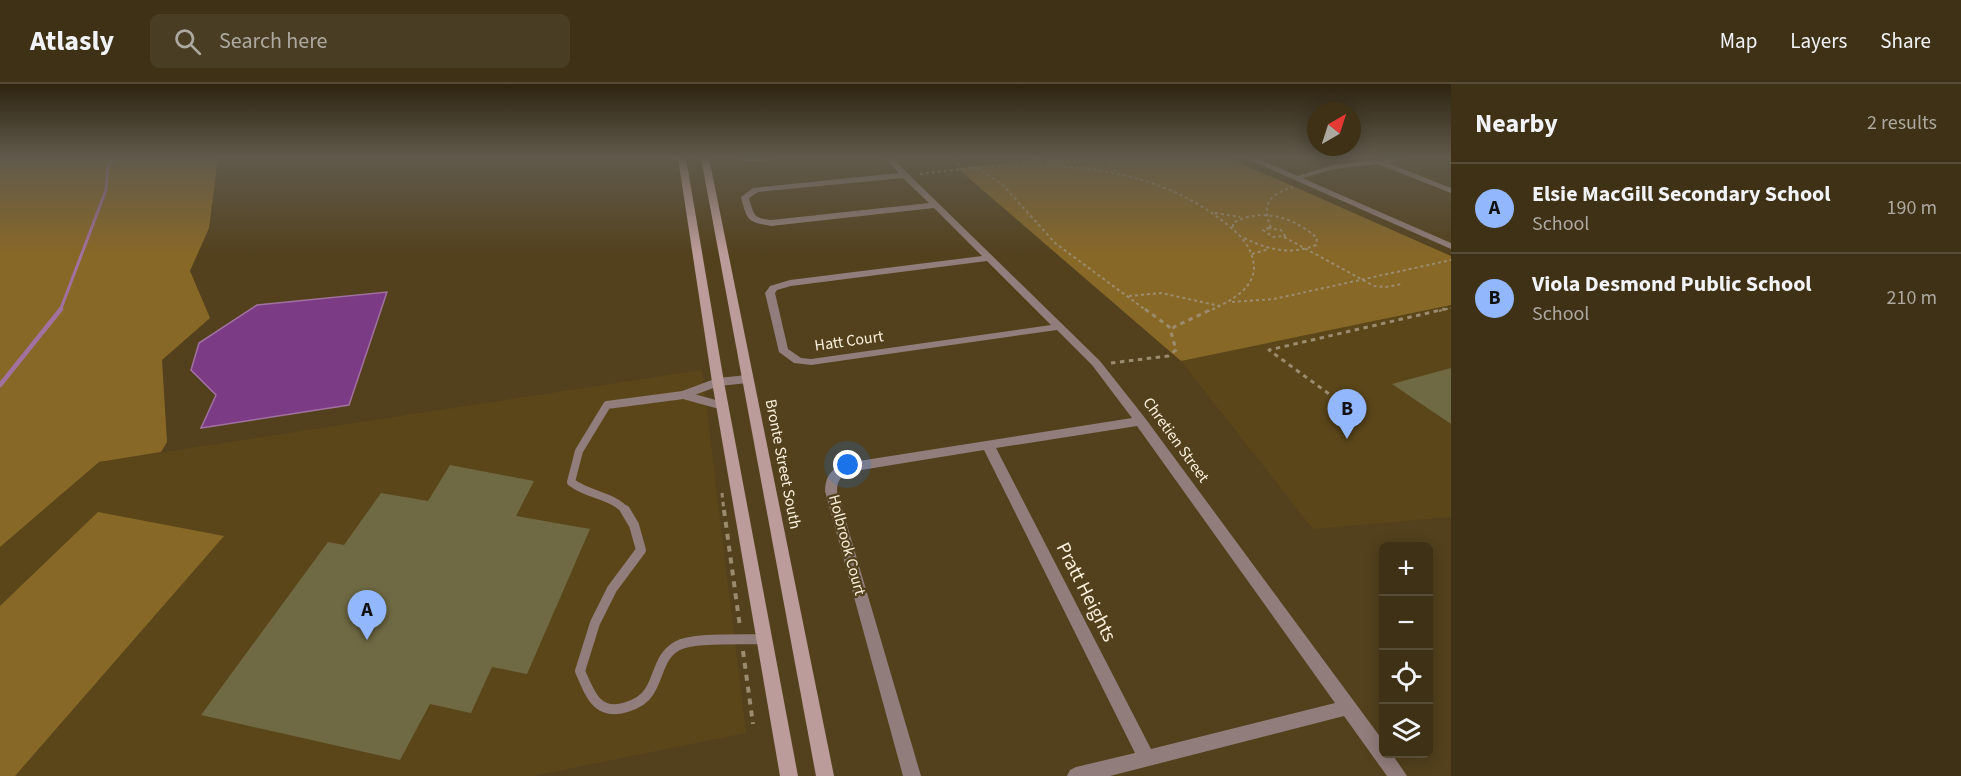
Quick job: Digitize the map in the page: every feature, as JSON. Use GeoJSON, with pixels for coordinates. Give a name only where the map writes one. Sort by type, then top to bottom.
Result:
{"type":"FeatureCollection","features":[{"type":"Feature","properties":{"kind":"main road"},"geometry":{"type":"LineString","coordinates":[[687,190],[718,381],[789,776]]}},
{"type":"Feature","properties":{"kind":"main road","name":"Bronte Street South"},"geometry":{"type":"LineString","coordinates":[[711,190],[825,776]]}},
{"type":"Feature","properties":{"kind":"street"},"geometry":{"type":"LineString","coordinates":[[756,190],[745,197],[750,216],[756,221],[771,224],[935,205]]}},
{"type":"Feature","properties":{"kind":"street","name":"Chretien Street"},"geometry":{"type":"LineString","coordinates":[[920,190],[1096,363],[1141,421],[1398,776]]}},
{"type":"Feature","properties":{"kind":"street"},"geometry":{"type":"LineString","coordinates":[[1316,190],[1451,246]]}},
{"type":"Feature","properties":{"kind":"street","name":"Hatt Court"},"geometry":{"type":"LineString","coordinates":[[989,258],[790,283],[773,288],[770,293],[783,350],[798,361],[812,362],[1059,327]]}},
{"type":"Feature","properties":{"kind":"street","name":"Holbrook Court"},"geometry":{"type":"LineString","coordinates":[[912,776],[831,491],[831,481],[837,473],[846,468],[1141,421]]}},
{"type":"Feature","properties":{"kind":"street","name":"Pratt Heights"},"geometry":{"type":"LineString","coordinates":[[988,445],[1146,757]]}},
{"type":"Feature","properties":{"kind":"street"},"geometry":{"type":"LineString","coordinates":[[1076,776],[1348,707]]}},
{"type":"Feature","properties":{"kind":"lane"},"geometry":{"type":"LineString","coordinates":[[748,380],[718,381],[683,395],[607,405],[571,467],[571,482],[583,492],[606,496],[624,508],[636,526],[640,550],[612,589],[595,623],[580,672],[596,704],[613,711],[634,707],[648,695],[662,659],[679,645],[764,639]]}},
{"type":"Feature","properties":{"kind":"lane"},"geometry":{"type":"LineString","coordinates":[[683,395],[723,406]]}},
{"type":"Feature","properties":{"kind":"path"},"geometry":{"type":"LineString","coordinates":[[1008,190],[1055,243],[1172,329],[1176,350],[1168,356],[1111,363]]}},
{"type":"Feature","properties":{"kind":"path"},"geometry":{"type":"LineString","coordinates":[[1164,190],[1212,212],[1233,229],[1252,255],[1254,264],[1253,276],[1246,290],[1231,302],[1185,319],[1172,329]]}},
{"type":"Feature","properties":{"kind":"path"},"geometry":{"type":"LineString","coordinates":[[1271,228],[1265,214],[1266,204],[1282,190]]}},
{"type":"Feature","properties":{"kind":"path"},"geometry":{"type":"LineString","coordinates":[[1212,212],[1240,217],[1265,214],[1287,220],[1312,232],[1317,238],[1316,245],[1308,250],[1298,251],[1271,249],[1240,236]]}},
{"type":"Feature","properties":{"kind":"path"},"geometry":{"type":"LineString","coordinates":[[1233,229],[1233,223],[1240,217]]}},
{"type":"Feature","properties":{"kind":"path"},"geometry":{"type":"LineString","coordinates":[[1284,237],[1286,235],[1284,232],[1271,228],[1264,229],[1264,232],[1271,236],[1284,237],[1362,280],[1382,288],[1402,284]]}},
{"type":"Feature","properties":{"kind":"path"},"geometry":{"type":"LineString","coordinates":[[1252,255],[1271,249]]}},
{"type":"Feature","properties":{"kind":"path"},"geometry":{"type":"LineString","coordinates":[[1231,302],[1274,299],[1451,260]]}},
{"type":"Feature","properties":{"kind":"path"},"geometry":{"type":"LineString","coordinates":[[1129,296],[1161,293],[1221,306]]}},
{"type":"Feature","properties":{"kind":"path"},"geometry":{"type":"LineString","coordinates":[[1336,399],[1269,350],[1451,308]]}},
{"type":"Feature","properties":{"kind":"path"},"geometry":{"type":"LineString","coordinates":[[721,485],[753,724]]}},
{"type":"Feature","properties":{"kind":"shaded area"},"geometry":{"type":"Polygon","coordinates":[[[0,190],[214,190],[209,228],[190,271],[210,318],[162,360],[167,442],[161,452],[99,462],[0,547],[0,190]]]}},
{"type":"Feature","properties":{"kind":"shaded area"},"geometry":{"type":"Polygon","coordinates":[[[983,190],[1302,190],[1451,256],[1451,305],[1181,361],[983,190]]]}},
{"type":"Feature","properties":{"kind":"shaded area"},"geometry":{"type":"Polygon","coordinates":[[[387,292],[349,405],[201,428],[216,395],[191,370],[199,343],[257,305],[387,292]]]}},
{"type":"Feature","properties":{"kind":"shaded area"},"geometry":{"type":"Polygon","coordinates":[[[1451,305],[1451,517],[1313,529],[1181,361],[1451,305]]]}},
{"type":"Feature","properties":{"kind":"shaded area"},"geometry":{"type":"Polygon","coordinates":[[[702,370],[746,733],[533,776],[0,776],[0,547],[99,462],[702,370]]]}},
{"type":"Feature","properties":{"kind":"shaded area"},"geometry":{"type":"Polygon","coordinates":[[[98,512],[224,536],[15,776],[0,776],[0,606],[98,512]]]}},
{"type":"Feature","properties":{"kind":"building"},"geometry":{"type":"Polygon","coordinates":[[[1451,368],[1451,424],[1392,384],[1451,368]]]}},
{"type":"Feature","properties":{"kind":"building"},"geometry":{"type":"Polygon","coordinates":[[[450,465],[534,481],[516,516],[590,529],[527,674],[492,667],[471,713],[430,704],[400,760],[201,715],[328,542],[344,545],[381,493],[428,501],[450,465]]]}},
{"type":"Feature","properties":{"kind":"waterway"},"geometry":{"type":"LineString","coordinates":[[61,310],[106,190]]}},
{"type":"Feature","properties":{"kind":"waterway"},"geometry":{"type":"LineString","coordinates":[[0,385],[61,310]]}},
{"type":"Feature","properties":{"kind":"place","name":"Viola Desmond Public School"},"geometry":{"type":"Point","coordinates":[1347,439]}},
{"type":"Feature","properties":{"kind":"place","name":"Elsie MacGill Secondary School"},"geometry":{"type":"Point","coordinates":[367,640]}}]}
